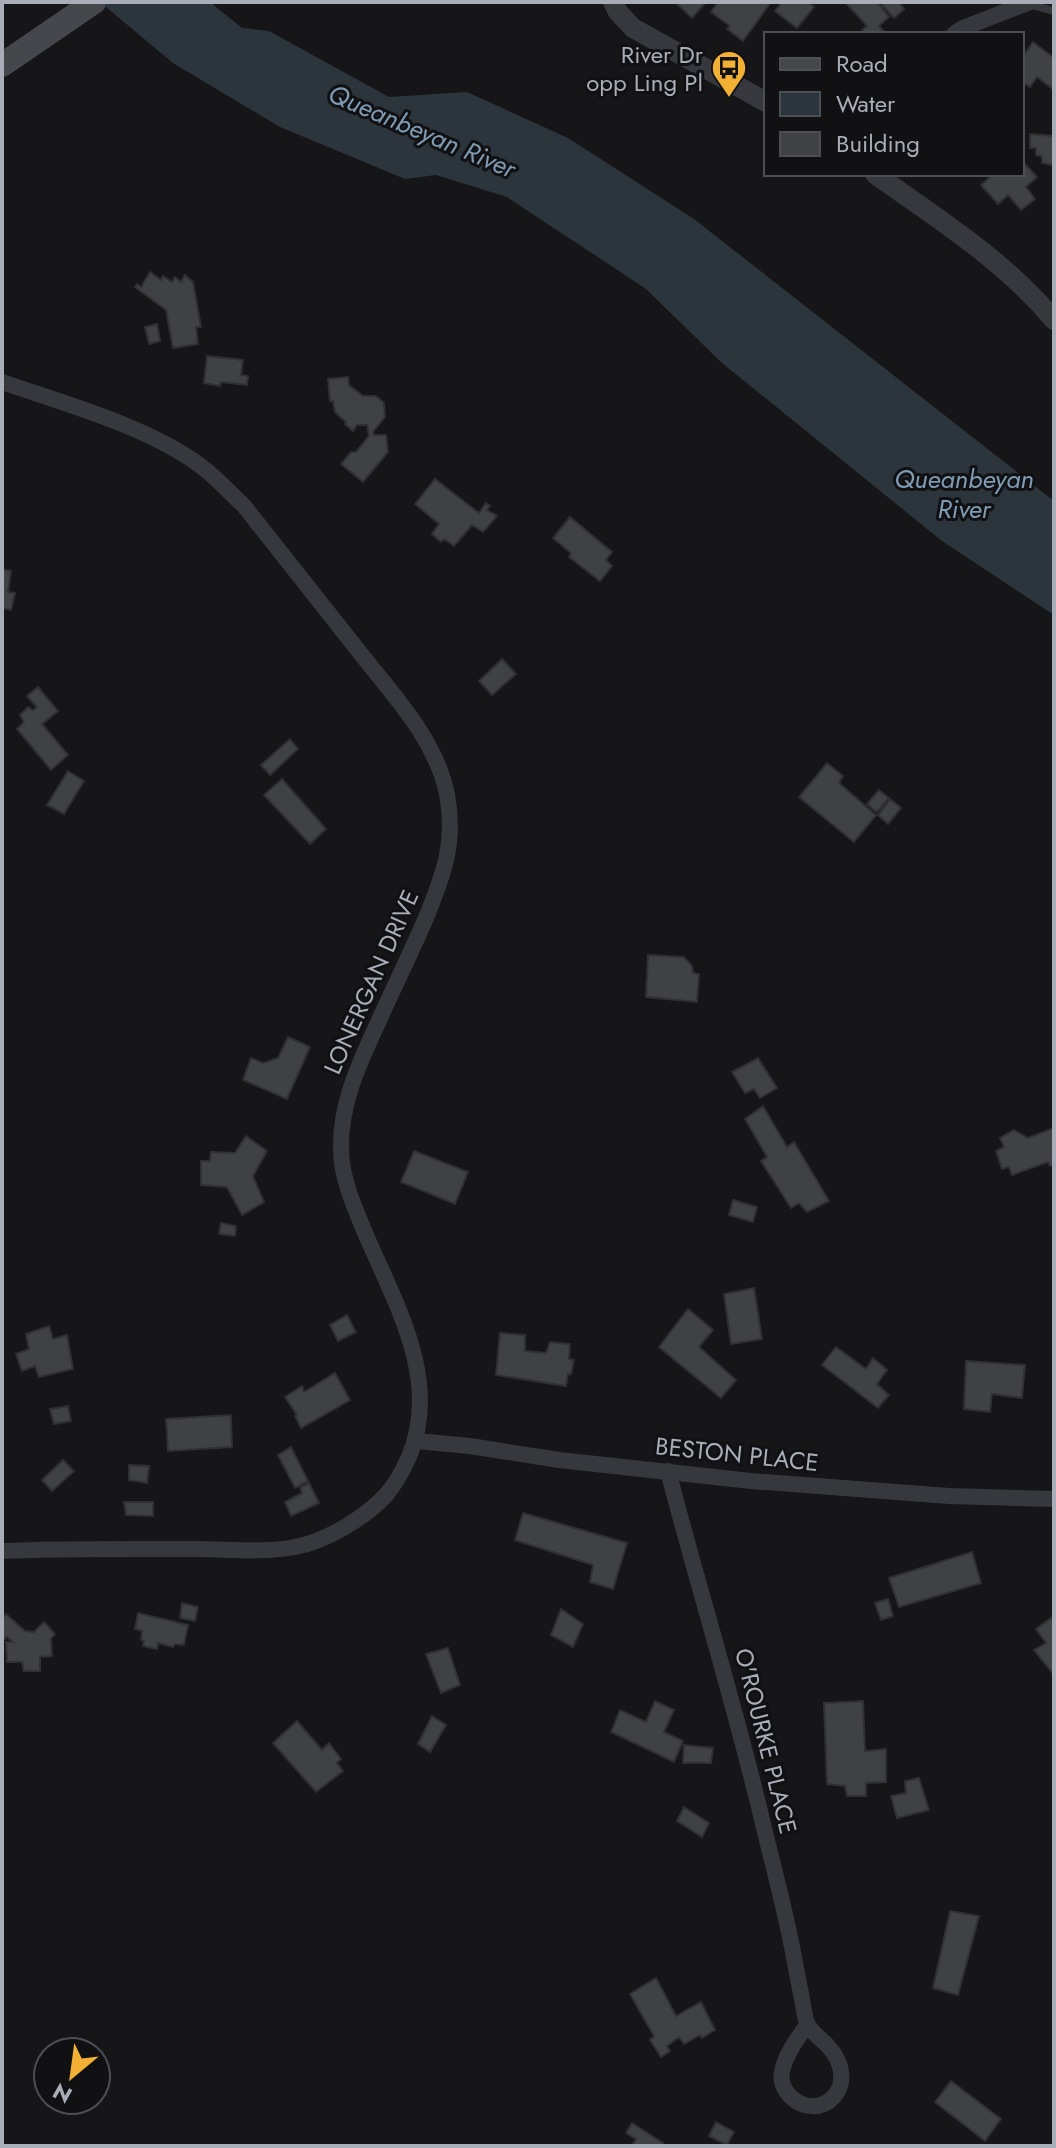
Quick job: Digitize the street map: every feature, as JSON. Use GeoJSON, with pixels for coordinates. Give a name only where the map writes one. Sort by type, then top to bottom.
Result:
{"type":"FeatureCollection","features":[{"type":"Feature","properties":{"kind":"main road"},"geometry":{"type":"LineString","coordinates":[[2,65],[94,2]]}},
{"type":"Feature","properties":{"kind":"street"},"geometry":{"type":"LineString","coordinates":[[613,2],[633,28],[764,101]]}},
{"type":"Feature","properties":{"kind":"street"},"geometry":{"type":"LineString","coordinates":[[957,32],[1027,3]]}},
{"type":"Feature","properties":{"kind":"street"},"geometry":{"type":"LineString","coordinates":[[878,176],[978,247],[1008,272],[1054,320]]}},
{"type":"Feature","properties":{"kind":"street","name":"LONERGAN DRIVE"},"geometry":{"type":"LineString","coordinates":[[2,382],[144,433],[197,463],[221,483],[244,506],[423,737],[437,764],[446,792],[450,822],[450,847],[445,873],[349,1090],[342,1121],[341,1153],[358,1216],[416,1356],[421,1412],[416,1441],[403,1471],[386,1495],[360,1517],[328,1536],[297,1547],[259,1550],[65,1548],[2,1551]]}},
{"type":"Feature","properties":{"kind":"street","name":"BESTON PLACE"},"geometry":{"type":"LineString","coordinates":[[416,1441],[751,1481],[949,1496],[1054,1499]]}},
{"type":"Feature","properties":{"kind":"street","name":"O'ROURKE PLACE"},"geometry":{"type":"LineString","coordinates":[[668,1471],[754,1782],[789,1930],[807,2025]]}},
{"type":"Feature","properties":{"kind":"street"},"geometry":{"type":"LineString","coordinates":[[807,2025],[834,2053],[841,2066],[842,2077],[836,2096],[816,2105],[796,2101],[786,2092],[781,2080],[786,2057],[807,2025]]}},
{"type":"Feature","properties":{"kind":"lane"},"geometry":{"type":"LineString","coordinates":[[1027,3],[1054,11]]}},
{"type":"Feature","properties":{"kind":"water","name":"Queanbeyan River"},"geometry":{"type":"Polygon","coordinates":[[[100,2],[210,2],[242,28],[269,31],[389,97],[467,92],[568,138],[694,219],[1054,501],[1054,615],[942,541],[722,363],[646,289],[507,197],[436,175],[405,179],[280,127],[173,63],[100,2]]]}},
{"type":"Feature","properties":{"kind":"building"},"geometry":{"type":"Polygon","coordinates":[[[675,2],[706,2],[692,18],[675,2]]]}},
{"type":"Feature","properties":{"kind":"building"},"geometry":{"type":"Polygon","coordinates":[[[718,2],[771,2],[743,41],[711,12],[718,2]]]}},
{"type":"Feature","properties":{"kind":"building"},"geometry":{"type":"Polygon","coordinates":[[[782,2],[808,2],[814,7],[797,28],[775,11],[782,2]]]}},
{"type":"Feature","properties":{"kind":"building"},"geometry":{"type":"Polygon","coordinates":[[[845,2],[877,2],[889,17],[879,26],[884,32],[864,32],[867,26],[845,2]]]}},
{"type":"Feature","properties":{"kind":"building"},"geometry":{"type":"Polygon","coordinates":[[[885,2],[899,2],[904,9],[894,18],[882,5],[885,2]]]}},
{"type":"Feature","properties":{"kind":"building"},"geometry":{"type":"Polygon","coordinates":[[[1033,42],[1054,58],[1054,90],[1037,77],[1030,87],[1024,83],[1024,55],[1033,42]]]}},
{"type":"Feature","properties":{"kind":"building"},"geometry":{"type":"Polygon","coordinates":[[[1030,134],[1054,136],[1054,165],[1042,163],[1042,156],[1036,155],[1036,148],[1030,148],[1030,134]]]}},
{"type":"Feature","properties":{"kind":"building"},"geometry":{"type":"Polygon","coordinates":[[[1024,163],[1037,177],[1026,187],[1035,199],[1021,210],[1008,195],[998,204],[981,185],[991,176],[1024,176],[1024,163]]]}},
{"type":"Feature","properties":{"kind":"building"},"geometry":{"type":"Polygon","coordinates":[[[150,272],[161,280],[163,276],[172,282],[175,277],[181,282],[185,275],[193,282],[201,327],[196,327],[198,344],[173,348],[166,310],[135,287],[137,284],[141,287],[150,272]]]}},
{"type":"Feature","properties":{"kind":"building"},"geometry":{"type":"Polygon","coordinates":[[[157,324],[160,341],[149,344],[145,327],[157,324]]]}},
{"type":"Feature","properties":{"kind":"building"},"geometry":{"type":"Polygon","coordinates":[[[207,356],[243,360],[241,375],[248,376],[247,385],[204,383],[207,356]]]}},
{"type":"Feature","properties":{"kind":"building"},"geometry":{"type":"Polygon","coordinates":[[[348,377],[349,385],[363,396],[376,396],[384,403],[385,417],[373,432],[374,435],[386,435],[388,452],[363,482],[341,464],[369,436],[367,425],[357,425],[353,431],[335,412],[333,401],[330,401],[328,379],[348,377]]]}},
{"type":"Feature","properties":{"kind":"building"},"geometry":{"type":"Polygon","coordinates":[[[435,479],[479,513],[486,503],[490,506],[487,510],[497,516],[483,532],[472,525],[454,546],[444,539],[441,542],[432,534],[439,524],[415,504],[435,479]]]}},
{"type":"Feature","properties":{"kind":"building"},"geometry":{"type":"Polygon","coordinates":[[[570,517],[612,552],[606,560],[612,566],[600,581],[569,557],[571,553],[553,538],[570,517]]]}},
{"type":"Feature","properties":{"kind":"building"},"geometry":{"type":"Polygon","coordinates":[[[2,569],[11,571],[8,592],[15,593],[11,610],[2,608],[2,569]]]}},
{"type":"Feature","properties":{"kind":"building"},"geometry":{"type":"Polygon","coordinates":[[[502,659],[516,674],[492,695],[479,681],[502,659]]]}},
{"type":"Feature","properties":{"kind":"building"},"geometry":{"type":"Polygon","coordinates":[[[38,687],[58,711],[42,724],[68,755],[51,770],[17,729],[24,722],[20,715],[28,707],[33,710],[37,707],[27,696],[38,687]]]}},
{"type":"Feature","properties":{"kind":"building"},"geometry":{"type":"Polygon","coordinates":[[[290,739],[298,749],[270,775],[261,765],[290,739]]]}},
{"type":"Feature","properties":{"kind":"building"},"geometry":{"type":"Polygon","coordinates":[[[827,763],[843,776],[839,783],[876,815],[854,842],[799,797],[827,763]]]}},
{"type":"Feature","properties":{"kind":"building"},"geometry":{"type":"Polygon","coordinates":[[[68,771],[84,781],[64,814],[47,805],[68,771]]]}},
{"type":"Feature","properties":{"kind":"building"},"geometry":{"type":"Polygon","coordinates":[[[282,779],[326,829],[310,844],[264,795],[282,779]]]}},
{"type":"Feature","properties":{"kind":"building"},"geometry":{"type":"Polygon","coordinates":[[[879,790],[889,798],[877,812],[867,804],[879,790]]]}},
{"type":"Feature","properties":{"kind":"building"},"geometry":{"type":"Polygon","coordinates":[[[890,799],[901,808],[888,824],[878,815],[890,799]]]}},
{"type":"Feature","properties":{"kind":"building"},"geometry":{"type":"Polygon","coordinates":[[[648,955],[684,957],[692,966],[693,973],[699,974],[697,1002],[646,997],[648,955]]]}},
{"type":"Feature","properties":{"kind":"building"},"geometry":{"type":"Polygon","coordinates":[[[288,1037],[310,1047],[287,1099],[243,1080],[251,1058],[263,1063],[278,1058],[288,1037]]]}},
{"type":"Feature","properties":{"kind":"building"},"geometry":{"type":"Polygon","coordinates":[[[758,1058],[777,1088],[760,1098],[754,1089],[745,1093],[732,1072],[758,1058]]]}},
{"type":"Feature","properties":{"kind":"building"},"geometry":{"type":"Polygon","coordinates":[[[763,1106],[787,1147],[794,1142],[829,1201],[807,1212],[799,1203],[791,1208],[761,1161],[767,1157],[745,1119],[763,1106]]]}},
{"type":"Feature","properties":{"kind":"building"},"geometry":{"type":"Polygon","coordinates":[[[1054,1128],[1054,1165],[1050,1166],[1048,1162],[1012,1175],[1009,1167],[1002,1169],[996,1151],[1004,1147],[1000,1138],[1014,1130],[1028,1138],[1054,1128]]]}},
{"type":"Feature","properties":{"kind":"building"},"geometry":{"type":"Polygon","coordinates":[[[246,1136],[267,1151],[253,1176],[264,1202],[242,1215],[227,1187],[201,1185],[201,1161],[210,1161],[211,1152],[235,1153],[246,1136]]]}},
{"type":"Feature","properties":{"kind":"building"},"geometry":{"type":"Polygon","coordinates":[[[414,1151],[468,1172],[455,1204],[401,1182],[414,1151]]]}},
{"type":"Feature","properties":{"kind":"building"},"geometry":{"type":"Polygon","coordinates":[[[733,1200],[757,1207],[753,1222],[729,1215],[733,1200]]]}},
{"type":"Feature","properties":{"kind":"building"},"geometry":{"type":"Polygon","coordinates":[[[221,1223],[236,1226],[235,1236],[219,1234],[221,1223]]]}},
{"type":"Feature","properties":{"kind":"building"},"geometry":{"type":"Polygon","coordinates":[[[754,1288],[762,1339],[731,1344],[724,1294],[754,1288]]]}},
{"type":"Feature","properties":{"kind":"building"},"geometry":{"type":"Polygon","coordinates":[[[688,1309],[713,1330],[699,1347],[736,1380],[721,1398],[659,1347],[688,1309]]]}},
{"type":"Feature","properties":{"kind":"building"},"geometry":{"type":"Polygon","coordinates":[[[347,1315],[356,1332],[338,1341],[330,1325],[347,1315]]]}},
{"type":"Feature","properties":{"kind":"building"},"geometry":{"type":"Polygon","coordinates":[[[49,1326],[53,1339],[67,1335],[73,1369],[39,1377],[35,1366],[22,1371],[16,1354],[29,1349],[26,1334],[49,1326]]]}},
{"type":"Feature","properties":{"kind":"building"},"geometry":{"type":"Polygon","coordinates":[[[500,1333],[525,1335],[525,1351],[546,1353],[550,1342],[570,1344],[569,1359],[574,1360],[566,1386],[496,1375],[500,1333]]]}},
{"type":"Feature","properties":{"kind":"building"},"geometry":{"type":"Polygon","coordinates":[[[836,1347],[866,1369],[873,1358],[887,1370],[877,1384],[889,1395],[878,1408],[822,1365],[836,1347]]]}},
{"type":"Feature","properties":{"kind":"building"},"geometry":{"type":"Polygon","coordinates":[[[966,1361],[1025,1365],[1022,1398],[992,1394],[990,1412],[964,1409],[966,1361]]]}},
{"type":"Feature","properties":{"kind":"building"},"geometry":{"type":"Polygon","coordinates":[[[335,1373],[350,1400],[301,1428],[297,1415],[285,1397],[302,1386],[304,1392],[335,1373]]]}},
{"type":"Feature","properties":{"kind":"building"},"geometry":{"type":"Polygon","coordinates":[[[68,1406],[71,1421],[54,1424],[50,1409],[68,1406]]]}},
{"type":"Feature","properties":{"kind":"building"},"geometry":{"type":"Polygon","coordinates":[[[231,1415],[232,1447],[168,1451],[166,1419],[231,1415]]]}},
{"type":"Feature","properties":{"kind":"building"},"geometry":{"type":"Polygon","coordinates":[[[291,1447],[308,1481],[295,1488],[278,1455],[291,1447]]]}},
{"type":"Feature","properties":{"kind":"building"},"geometry":{"type":"Polygon","coordinates":[[[63,1460],[74,1471],[52,1491],[42,1480],[63,1460]]]}},
{"type":"Feature","properties":{"kind":"building"},"geometry":{"type":"Polygon","coordinates":[[[129,1465],[149,1466],[147,1483],[129,1480],[129,1465]]]}},
{"type":"Feature","properties":{"kind":"building"},"geometry":{"type":"Polygon","coordinates":[[[309,1483],[319,1503],[291,1516],[285,1502],[302,1493],[300,1488],[309,1483]]]}},
{"type":"Feature","properties":{"kind":"building"},"geometry":{"type":"Polygon","coordinates":[[[124,1502],[153,1502],[153,1516],[126,1515],[124,1502]]]}},
{"type":"Feature","properties":{"kind":"building"},"geometry":{"type":"Polygon","coordinates":[[[523,1513],[627,1543],[613,1589],[590,1582],[593,1565],[515,1540],[523,1513]]]}},
{"type":"Feature","properties":{"kind":"building"},"geometry":{"type":"Polygon","coordinates":[[[972,1552],[981,1583],[899,1607],[889,1578],[972,1552]]]}},
{"type":"Feature","properties":{"kind":"building"},"geometry":{"type":"Polygon","coordinates":[[[888,1599],[893,1616],[881,1620],[875,1603],[888,1599]]]}},
{"type":"Feature","properties":{"kind":"building"},"geometry":{"type":"Polygon","coordinates":[[[182,1603],[198,1607],[195,1621],[180,1618],[182,1603]]]}},
{"type":"Feature","properties":{"kind":"building"},"geometry":{"type":"Polygon","coordinates":[[[561,1609],[583,1624],[573,1647],[551,1635],[561,1609]]]}},
{"type":"Feature","properties":{"kind":"building"},"geometry":{"type":"Polygon","coordinates":[[[138,1613],[188,1625],[184,1645],[175,1644],[173,1647],[158,1643],[157,1649],[143,1646],[142,1631],[135,1629],[138,1613]]]}},
{"type":"Feature","properties":{"kind":"building"},"geometry":{"type":"Polygon","coordinates":[[[6,1614],[25,1631],[34,1632],[44,1622],[55,1634],[51,1639],[52,1656],[40,1657],[40,1671],[24,1671],[22,1662],[7,1662],[6,1642],[13,1642],[2,1637],[2,1618],[6,1614]]]}},
{"type":"Feature","properties":{"kind":"building"},"geometry":{"type":"Polygon","coordinates":[[[1051,1618],[1054,1622],[1054,1675],[1034,1650],[1046,1643],[1036,1629],[1051,1618]]]}},
{"type":"Feature","properties":{"kind":"building"},"geometry":{"type":"Polygon","coordinates":[[[448,1648],[460,1685],[441,1693],[426,1654],[448,1648]]]}},
{"type":"Feature","properties":{"kind":"building"},"geometry":{"type":"Polygon","coordinates":[[[655,1701],[674,1710],[664,1732],[683,1741],[674,1762],[611,1732],[620,1710],[646,1722],[655,1701]]]}},
{"type":"Feature","properties":{"kind":"building"},"geometry":{"type":"Polygon","coordinates":[[[863,1701],[865,1751],[886,1749],[886,1782],[866,1783],[866,1796],[847,1796],[845,1786],[827,1784],[824,1703],[863,1701]]]}},
{"type":"Feature","properties":{"kind":"building"},"geometry":{"type":"Polygon","coordinates":[[[432,1716],[446,1725],[430,1752],[418,1744],[432,1716]]]}},
{"type":"Feature","properties":{"kind":"building"},"geometry":{"type":"Polygon","coordinates":[[[297,1721],[322,1750],[329,1743],[341,1759],[337,1763],[343,1771],[316,1792],[273,1743],[297,1721]]]}},
{"type":"Feature","properties":{"kind":"building"},"geometry":{"type":"Polygon","coordinates":[[[684,1745],[713,1748],[711,1763],[683,1763],[684,1745]]]}},
{"type":"Feature","properties":{"kind":"building"},"geometry":{"type":"Polygon","coordinates":[[[919,1778],[929,1810],[897,1818],[891,1796],[906,1793],[905,1781],[919,1778]]]}},
{"type":"Feature","properties":{"kind":"building"},"geometry":{"type":"Polygon","coordinates":[[[684,1807],[709,1823],[702,1837],[677,1821],[684,1807]]]}},
{"type":"Feature","properties":{"kind":"building"},"geometry":{"type":"Polygon","coordinates":[[[950,1911],[979,1916],[958,1995],[933,1988],[950,1911]]]}},
{"type":"Feature","properties":{"kind":"building"},"geometry":{"type":"Polygon","coordinates":[[[656,1978],[676,2016],[701,2002],[715,2030],[684,2044],[679,2037],[667,2046],[670,2051],[661,2057],[650,2040],[654,2036],[630,1994],[656,1978]]]}},
{"type":"Feature","properties":{"kind":"building"},"geometry":{"type":"Polygon","coordinates":[[[951,2081],[1001,2119],[985,2141],[935,2102],[951,2081]]]}},
{"type":"Feature","properties":{"kind":"building"},"geometry":{"type":"Polygon","coordinates":[[[716,2122],[734,2132],[727,2145],[709,2136],[716,2122]]]}},
{"type":"Feature","properties":{"kind":"building"},"geometry":{"type":"Polygon","coordinates":[[[632,2123],[663,2143],[661,2146],[632,2146],[636,2139],[626,2133],[632,2123]]]}},
{"type":"Feature","properties":{"kind":"place","name":"River Dr opp Ling Pl"},"geometry":{"type":"Point","coordinates":[729,99]}}]}
